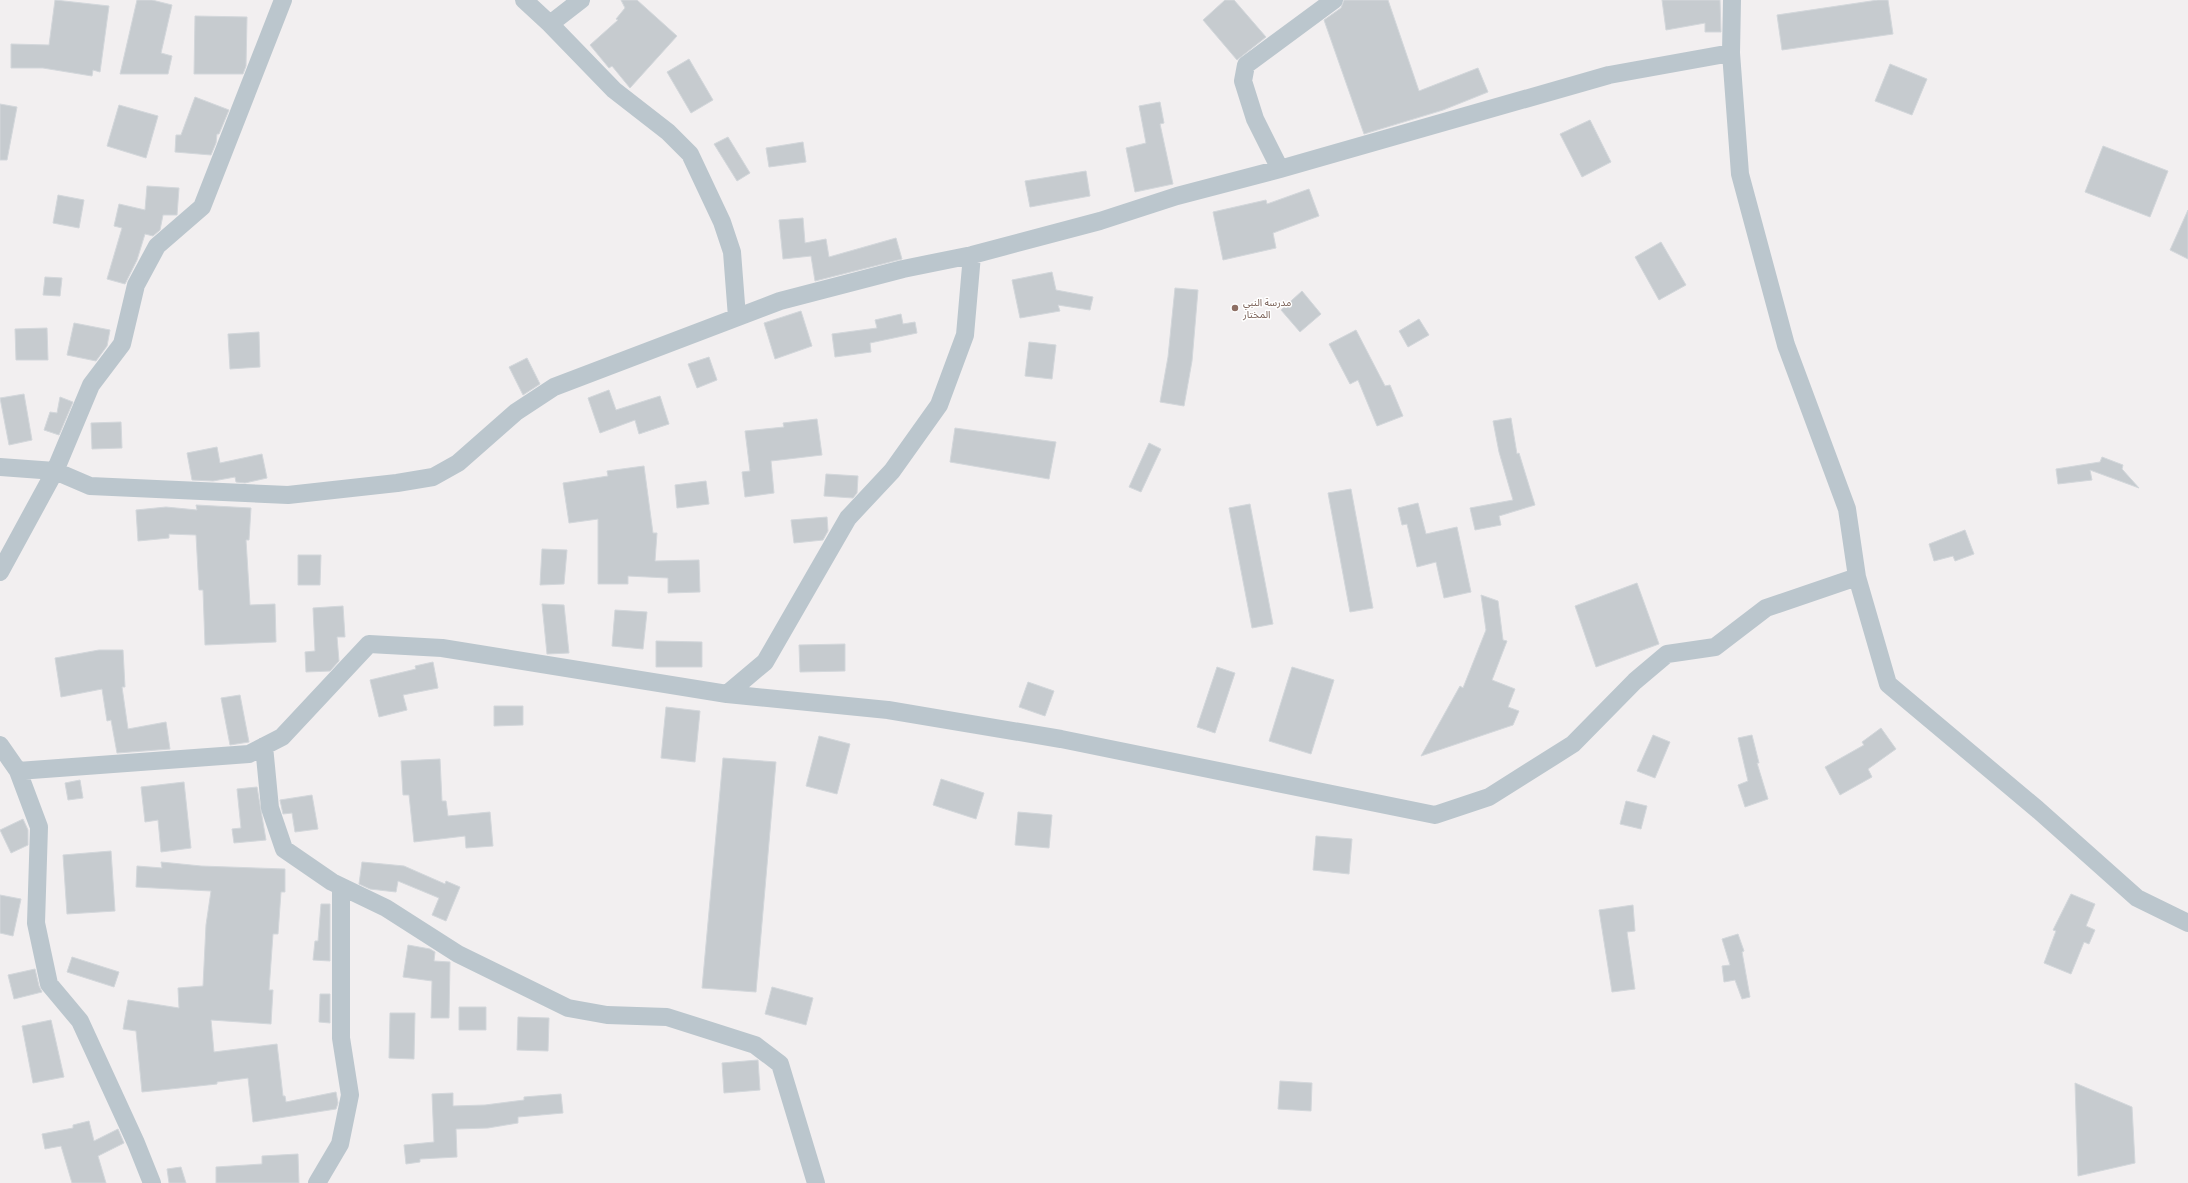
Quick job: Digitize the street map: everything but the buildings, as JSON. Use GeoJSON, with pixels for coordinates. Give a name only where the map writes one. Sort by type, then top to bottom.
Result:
{"type":"FeatureCollection","features":[{"type":"Feature","properties":{"kind":"street"},"geometry":{"type":"LineString","coordinates":[[0,572],[55,471],[91,385],[122,344],[136,285],[157,246],[202,206],[283,0]]}},
{"type":"Feature","properties":{"kind":"street"},"geometry":{"type":"LineString","coordinates":[[524,0],[550,24],[614,90],[668,132],[690,154],[722,222],[732,252],[737,317]]}},
{"type":"Feature","properties":{"kind":"street"},"geometry":{"type":"LineString","coordinates":[[550,24],[581,0]]}},
{"type":"Feature","properties":{"kind":"street"},"geometry":{"type":"LineString","coordinates":[[1280,169],[1255,119],[1242,81],[1246,65],[1334,0]]}},
{"type":"Feature","properties":{"kind":"street"},"geometry":{"type":"LineString","coordinates":[[1732,0],[1731,53],[1740,174],[1786,345],[1847,509],[1857,577],[1888,684],[2037,809],[2136,898],[2188,922]]}},
{"type":"Feature","properties":{"kind":"street"},"geometry":{"type":"LineString","coordinates":[[0,467],[55,471],[90,486],[288,495],[397,483],[433,477],[458,463],[516,412],[554,387],[780,301],[903,269],[972,255],[1100,221],[1176,196],[1280,169],[1609,75],[1731,53]]}},
{"type":"Feature","properties":{"kind":"street"},"geometry":{"type":"LineString","coordinates":[[727,694],[765,662],[848,518],[892,471],[939,405],[964,335],[972,255]]}},
{"type":"Feature","properties":{"kind":"street"},"geometry":{"type":"LineString","coordinates":[[18,771],[249,754],[282,736],[369,644],[442,648],[727,694],[888,710],[1062,739],[1434,816],[1489,797],[1573,744],[1635,682],[1667,654],[1715,647],[1766,608],[1857,577]]}},
{"type":"Feature","properties":{"kind":"street"},"geometry":{"type":"LineString","coordinates":[[0,745],[18,771],[39,827],[36,923],[49,984],[80,1021],[136,1143],[152,1183]]}},
{"type":"Feature","properties":{"kind":"street"},"geometry":{"type":"LineString","coordinates":[[264,746],[270,808],[284,850],[341,887],[386,908],[458,954],[568,1008],[607,1014],[667,1017],[755,1045],[780,1064],[816,1183]]}},
{"type":"Feature","properties":{"kind":"street"},"geometry":{"type":"LineString","coordinates":[[317,1183],[340,1144],[350,1095],[341,1038],[341,887]]}},
{"type":"Feature","properties":{"kind":"place","name":"مدرسة النبي المختار"},"geometry":{"type":"Point","coordinates":[1235,308]}}]}
